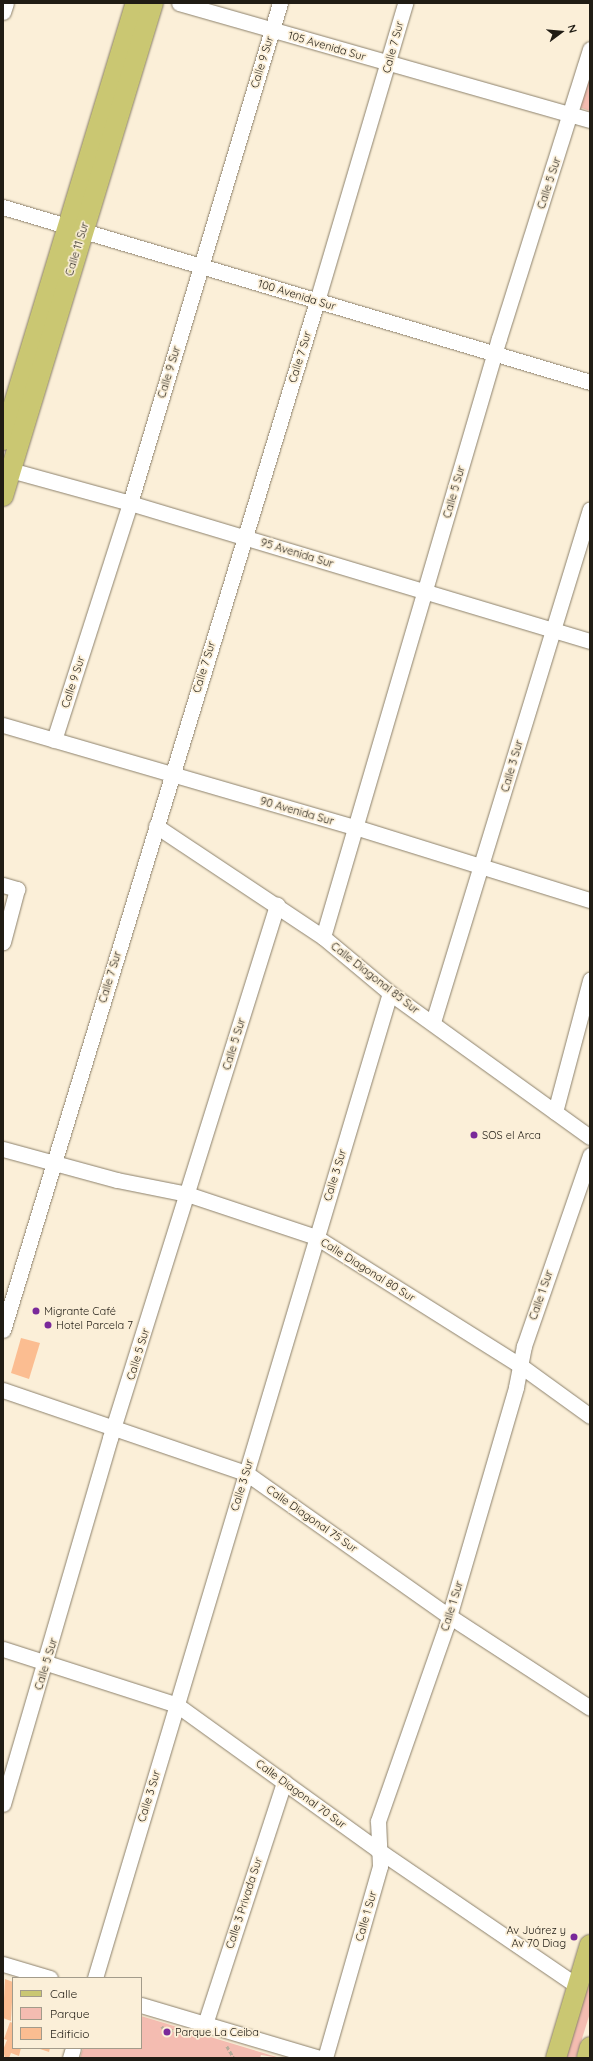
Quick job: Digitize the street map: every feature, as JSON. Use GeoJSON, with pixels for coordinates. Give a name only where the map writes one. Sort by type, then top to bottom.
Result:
{"type":"FeatureCollection","features":[{"type":"Feature","properties":{"kind":"main road","name":"Calle 11 Sur"},"geometry":{"type":"LineString","coordinates":[[3,496],[7,468],[136,3]]}},
{"type":"Feature","properties":{"kind":"main road","name":"Calle 11 Sur"},"geometry":{"type":"LineString","coordinates":[[3,440],[152,3]]}},
{"type":"Feature","properties":{"kind":"main road"},"geometry":{"type":"LineString","coordinates":[[556,2058],[590,1945]]}},
{"type":"Feature","properties":{"kind":"main road"},"geometry":{"type":"LineString","coordinates":[[587,2058],[590,2047]]}},
{"type":"Feature","properties":{"kind":"street"},"geometry":{"type":"LineString","coordinates":[[3,12],[6,3]]}},
{"type":"Feature","properties":{"kind":"street","name":"105 Avenida Sur"},"geometry":{"type":"LineString","coordinates":[[179,3],[388,64],[590,120]]}},
{"type":"Feature","properties":{"kind":"street","name":"Calle 9 Sur"},"geometry":{"type":"LineString","coordinates":[[54,740],[130,503],[203,265],[280,3]]}},
{"type":"Feature","properties":{"kind":"street","name":"Calle 7 Sur"},"geometry":{"type":"LineString","coordinates":[[3,1330],[52,1163],[317,301],[405,3]]}},
{"type":"Feature","properties":{"kind":"street","name":"Calle 5 Sur"},"geometry":{"type":"LineString","coordinates":[[323,937],[495,353],[571,114],[590,49]]}},
{"type":"Feature","properties":{"kind":"street","name":"100 Avenida Sur"},"geometry":{"type":"LineString","coordinates":[[3,207],[203,265],[317,301],[590,382]]}},
{"type":"Feature","properties":{"kind":"street","name":"95 Avenida Sur"},"geometry":{"type":"LineString","coordinates":[[7,468],[130,503],[425,591],[552,631],[590,641]]}},
{"type":"Feature","properties":{"kind":"street","name":"Calle 3 Sur"},"geometry":{"type":"LineString","coordinates":[[432,1022],[482,867],[590,509]]}},
{"type":"Feature","properties":{"kind":"street","name":"90 Avenida Sur"},"geometry":{"type":"LineString","coordinates":[[3,725],[355,827],[590,900]]}},
{"type":"Feature","properties":{"kind":"street","name":"Calle Diagonal 85 Sur"},"geometry":{"type":"LineString","coordinates":[[156,826],[323,937],[390,993],[590,1137]]}},
{"type":"Feature","properties":{"kind":"street"},"geometry":{"type":"LineString","coordinates":[[3,885],[17,889],[3,942]]}},
{"type":"Feature","properties":{"kind":"street","name":"Calle 5 Sur"},"geometry":{"type":"LineString","coordinates":[[3,1804],[114,1427],[277,905]]}},
{"type":"Feature","properties":{"kind":"street"},"geometry":{"type":"LineString","coordinates":[[555,1112],[590,980]]}},
{"type":"Feature","properties":{"kind":"street","name":"Calle 3 Sur"},"geometry":{"type":"LineString","coordinates":[[95,1977],[390,993]]}},
{"type":"Feature","properties":{"kind":"street","name":"Calle Diagonal 80 Sur"},"geometry":{"type":"LineString","coordinates":[[3,1149],[52,1163],[187,1194],[316,1237],[521,1366],[590,1416]]}},
{"type":"Feature","properties":{"kind":"street","name":"Calle 1 Sur"},"geometry":{"type":"LineString","coordinates":[[325,2058],[380,1866],[378,1850],[378,1821],[449,1616],[521,1366],[524,1346],[590,1155]]}},
{"type":"Feature","properties":{"kind":"street","name":"Calle Diagonal 75 Sur"},"geometry":{"type":"LineString","coordinates":[[3,1390],[246,1473],[449,1616],[590,1708]]}},
{"type":"Feature","properties":{"kind":"street","name":"Calle Diagonal 70 Sur"},"geometry":{"type":"LineString","coordinates":[[3,1649],[177,1705],[378,1850],[577,1986]]}},
{"type":"Feature","properties":{"kind":"street","name":"Calle 3 Privada Sur"},"geometry":{"type":"LineString","coordinates":[[206,2024],[284,1782]]}},
{"type":"Feature","properties":{"kind":"street"},"geometry":{"type":"LineString","coordinates":[[3,1964],[47,1977]]}},
{"type":"Feature","properties":{"kind":"street"},"geometry":{"type":"LineString","coordinates":[[142,2005],[320,2058]]}},
{"type":"Feature","properties":{"kind":"green space"},"geometry":{"type":"Polygon","coordinates":[[[590,71],[590,111],[579,107],[590,71]]]}},
{"type":"Feature","properties":{"kind":"green space"},"geometry":{"type":"Polygon","coordinates":[[[590,1974],[590,2013],[576,2058],[565,2058],[590,1974]]]}},
{"type":"Feature","properties":{"kind":"green space","name":"Parque La Ceiba"},"geometry":{"type":"Polygon","coordinates":[[[142,2016],[280,2058],[261,2055],[260,2058],[80,2058],[83,2049],[142,2049],[142,2016]]]}},
{"type":"Feature","properties":{"kind":"building"},"geometry":{"type":"Polygon","coordinates":[[[21,1338],[40,1343],[29,1379],[11,1373],[21,1338]]]}},
{"type":"Feature","properties":{"kind":"building"},"geometry":{"type":"Polygon","coordinates":[[[5,1979],[12,1982],[11,2021],[3,2018],[5,1979]]]}},
{"type":"Feature","properties":{"kind":"building"},"geometry":{"type":"Polygon","coordinates":[[[10,2022],[12,2023],[12,2049],[21,2049],[19,2056],[11,2053],[9,2058],[5,2058],[3,2050],[7,2040],[4,2039],[10,2022]]]}},
{"type":"Feature","properties":{"kind":"building"},"geometry":{"type":"Polygon","coordinates":[[[40,2049],[50,2049],[49,2052],[40,2049]]]}},
{"type":"Feature","properties":{"kind":"place","name":"SOS el Arca"},"geometry":{"type":"Point","coordinates":[474,1135]}},
{"type":"Feature","properties":{"kind":"place","name":"Migrante Café"},"geometry":{"type":"Point","coordinates":[36,1311]}},
{"type":"Feature","properties":{"kind":"place","name":"Hotel Parcela 7"},"geometry":{"type":"Point","coordinates":[48,1325]}},
{"type":"Feature","properties":{"kind":"place","name":"Av Juárez y Av 70 Diag"},"geometry":{"type":"Point","coordinates":[574,1937]}},
{"type":"Feature","properties":{"kind":"place","name":"Parque La Ceiba"},"geometry":{"type":"Point","coordinates":[167,2032]}}]}
